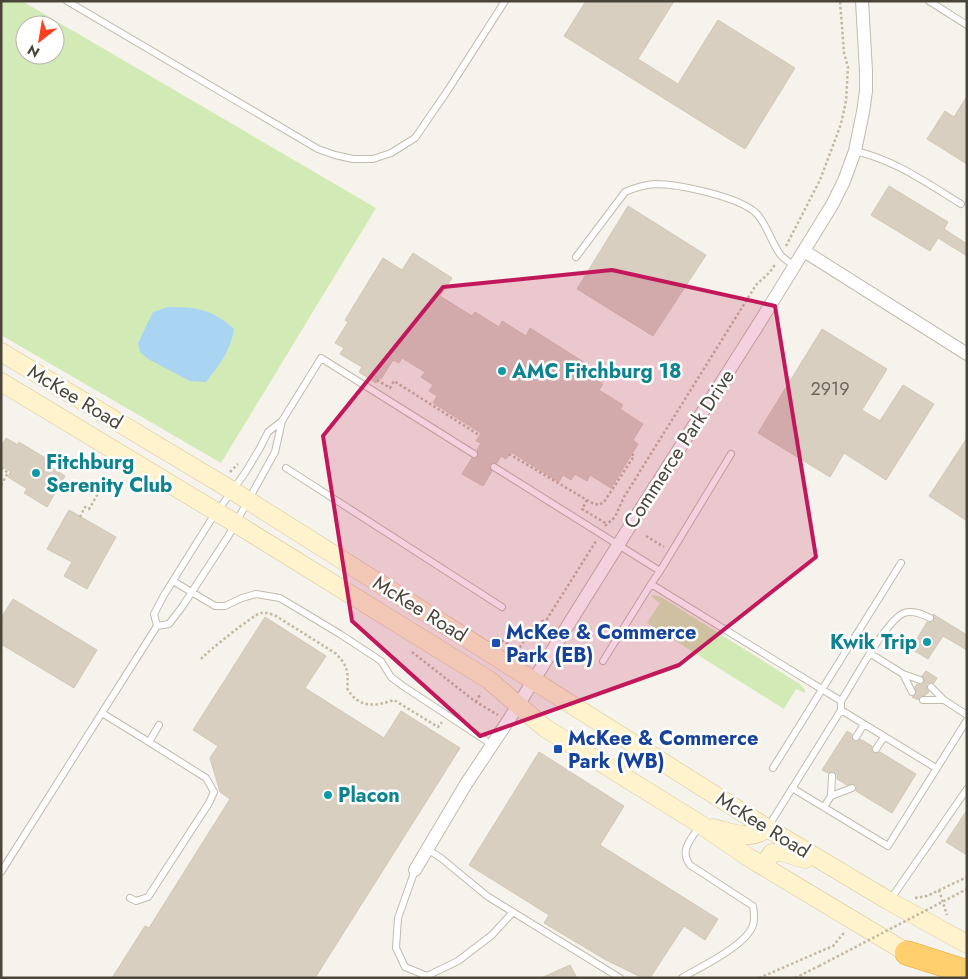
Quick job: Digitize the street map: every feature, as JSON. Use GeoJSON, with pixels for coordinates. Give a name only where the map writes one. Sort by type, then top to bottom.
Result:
{"type":"FeatureCollection","features":[{"type":"Feature","properties":{"kind":"highway"},"geometry":{"type":"LineString","coordinates":[[907,953],[967,972]]}},
{"type":"Feature","properties":{"kind":"main road","name":"McKee Road"},"geometry":{"type":"LineString","coordinates":[[1,352],[240,496],[832,868],[967,944]]}},
{"type":"Feature","properties":{"kind":"main road","name":"McKee Road"},"geometry":{"type":"LineString","coordinates":[[1,382],[489,680],[545,728],[700,824],[763,866],[948,978]]}},
{"type":"Feature","properties":{"kind":"main road"},"geometry":{"type":"LineString","coordinates":[[700,824],[752,836],[759,834],[767,828]]}},
{"type":"Feature","properties":{"kind":"main road"},"geometry":{"type":"LineString","coordinates":[[763,866],[772,853],[782,852],[832,868]]}},
{"type":"Feature","properties":{"kind":"street","name":"Commerce Park Drive"},"geometry":{"type":"LineString","coordinates":[[414,870],[491,744],[518,705],[832,205],[844,181],[855,151],[866,91],[862,1]]}},
{"type":"Feature","properties":{"kind":"street"},"geometry":{"type":"LineString","coordinates":[[804,251],[967,354]]}},
{"type":"Feature","properties":{"kind":"lane"},"geometry":{"type":"LineString","coordinates":[[67,1],[318,149],[353,159],[373,159],[390,154],[415,138],[505,1]]}},
{"type":"Feature","properties":{"kind":"lane"},"geometry":{"type":"LineString","coordinates":[[929,1],[967,25]]}},
{"type":"Feature","properties":{"kind":"lane"},"geometry":{"type":"LineString","coordinates":[[855,151],[875,156],[907,170],[961,204]]}},
{"type":"Feature","properties":{"kind":"lane"},"geometry":{"type":"LineString","coordinates":[[576,257],[625,192],[654,184],[684,187],[731,200],[749,208],[757,214],[780,255],[795,266]]}},
{"type":"Feature","properties":{"kind":"lane"},"geometry":{"type":"LineString","coordinates":[[1,872],[157,626],[154,614],[217,513],[240,496],[275,452],[282,421],[321,358],[474,454]]}},
{"type":"Feature","properties":{"kind":"lane"},"geometry":{"type":"LineString","coordinates":[[157,626],[169,624],[192,593],[235,524],[240,496],[260,448],[268,432],[282,421]]}},
{"type":"Feature","properties":{"kind":"lane"},"geometry":{"type":"LineString","coordinates":[[603,661],[731,454]]}},
{"type":"Feature","properties":{"kind":"lane"},"geometry":{"type":"LineString","coordinates":[[494,467],[660,570]]}},
{"type":"Feature","properties":{"kind":"lane"},"geometry":{"type":"LineString","coordinates":[[286,468],[502,607]]}},
{"type":"Feature","properties":{"kind":"lane"},"geometry":{"type":"LineString","coordinates":[[773,768],[901,562]]}},
{"type":"Feature","properties":{"kind":"lane"},"geometry":{"type":"LineString","coordinates":[[173,581],[215,606],[225,606],[256,594],[280,598],[381,661],[391,677],[491,744]]}},
{"type":"Feature","properties":{"kind":"lane"},"geometry":{"type":"LineString","coordinates":[[651,584],[842,702]]}},
{"type":"Feature","properties":{"kind":"lane"},"geometry":{"type":"LineString","coordinates":[[767,828],[841,710],[842,702],[891,623],[904,614],[918,612],[930,618]]}},
{"type":"Feature","properties":{"kind":"lane"},"geometry":{"type":"LineString","coordinates":[[871,654],[903,674],[920,680]]}},
{"type":"Feature","properties":{"kind":"lane"},"geometry":{"type":"LineString","coordinates":[[903,674],[912,692]]}},
{"type":"Feature","properties":{"kind":"lane"},"geometry":{"type":"LineString","coordinates":[[931,687],[944,700],[967,715]]}},
{"type":"Feature","properties":{"kind":"lane"},"geometry":{"type":"LineString","coordinates":[[923,700],[944,700]]}},
{"type":"Feature","properties":{"kind":"lane"},"geometry":{"type":"LineString","coordinates":[[841,710],[936,768]]}},
{"type":"Feature","properties":{"kind":"lane"},"geometry":{"type":"LineString","coordinates":[[102,713],[206,778],[214,792],[209,803],[148,898],[136,902],[130,898]]}},
{"type":"Feature","properties":{"kind":"lane"},"geometry":{"type":"LineString","coordinates":[[792,788],[888,846],[967,720]]}},
{"type":"Feature","properties":{"kind":"lane"},"geometry":{"type":"LineString","coordinates":[[856,737],[864,724]]}},
{"type":"Feature","properties":{"kind":"lane"},"geometry":{"type":"LineString","coordinates":[[148,742],[159,725]]}},
{"type":"Feature","properties":{"kind":"lane"},"geometry":{"type":"LineString","coordinates":[[876,749],[884,737]]}},
{"type":"Feature","properties":{"kind":"lane"},"geometry":{"type":"LineString","coordinates":[[824,807],[831,796],[832,776]]}},
{"type":"Feature","properties":{"kind":"lane"},"geometry":{"type":"LineString","coordinates":[[831,796],[852,788]]}},
{"type":"Feature","properties":{"kind":"lane"},"geometry":{"type":"LineString","coordinates":[[889,901],[967,789]]}},
{"type":"Feature","properties":{"kind":"lane"},"geometry":{"type":"LineString","coordinates":[[682,978],[736,947],[753,927],[753,906],[690,865],[685,858],[686,848],[700,824]]}},
{"type":"Feature","properties":{"kind":"lane"},"geometry":{"type":"LineString","coordinates":[[427,849],[487,896],[620,978]]}},
{"type":"Feature","properties":{"kind":"lane"},"geometry":{"type":"LineString","coordinates":[[414,870],[398,918],[396,948],[405,967],[426,977],[458,961],[492,935],[513,912]]}},
{"type":"Feature","properties":{"kind":"path"},"geometry":{"type":"LineString","coordinates":[[507,643],[516,648],[520,647],[534,625],[546,619],[600,534],[615,517],[629,489],[756,285],[770,272],[794,233],[799,219],[820,180],[842,124],[846,101],[848,67],[844,53],[840,1]]}},
{"type":"Feature","properties":{"kind":"path"},"geometry":{"type":"LineString","coordinates":[[378,380],[390,388],[394,381],[479,436]]}},
{"type":"Feature","properties":{"kind":"path"},"geometry":{"type":"LineString","coordinates":[[509,454],[599,505],[604,502],[634,456],[632,454]]}},
{"type":"Feature","properties":{"kind":"path"},"geometry":{"type":"LineString","coordinates":[[1,468],[9,473],[1,485]]}},
{"type":"Feature","properties":{"kind":"path"},"geometry":{"type":"LineString","coordinates":[[80,517],[86,507],[89,509],[99,492]]}},
{"type":"Feature","properties":{"kind":"path"},"geometry":{"type":"LineString","coordinates":[[588,500],[582,509],[607,524]]}},
{"type":"Feature","properties":{"kind":"path"},"geometry":{"type":"LineString","coordinates":[[646,536],[671,552]]}},
{"type":"Feature","properties":{"kind":"path"},"geometry":{"type":"LineString","coordinates":[[201,659],[218,642],[230,636],[252,618],[260,613],[268,613],[335,652],[346,665],[348,673],[347,688],[357,701],[376,705],[394,700],[438,727],[446,715]]}},
{"type":"Feature","properties":{"kind":"path"},"geometry":{"type":"LineString","coordinates":[[476,702],[482,692]]}},
{"type":"Feature","properties":{"kind":"path"},"geometry":{"type":"LineString","coordinates":[[473,699],[497,715]]}},
{"type":"Feature","properties":{"kind":"path"},"geometry":{"type":"LineString","coordinates":[[917,898],[926,896],[967,877]]}},
{"type":"Feature","properties":{"kind":"path"},"geometry":{"type":"LineString","coordinates":[[795,978],[967,889]]}},
{"type":"Feature","properties":{"kind":"path"},"geometry":{"type":"LineString","coordinates":[[939,890],[946,912]]}},
{"type":"Feature","properties":{"kind":"path"},"geometry":{"type":"LineString","coordinates":[[759,978],[833,946],[843,934]]}},
{"type":"Feature","properties":{"kind":"highlighted area"},"geometry":{"type":"Polygon","coordinates":[[[612,270],[775,306],[816,557],[679,665],[480,736],[352,621],[323,436],[443,287],[612,270]]]}},
{"type":"Feature","properties":{"kind":"green space"},"geometry":{"type":"Polygon","coordinates":[[[1,1],[22,1],[46,15],[15,15],[15,65],[65,65],[65,26],[376,208],[221,463],[1,335],[1,1]]]}},
{"type":"Feature","properties":{"kind":"green space"},"geometry":{"type":"Polygon","coordinates":[[[653,595],[661,597],[800,684],[805,693],[796,689],[784,709],[647,623],[660,603],[652,597],[653,595]]]}},
{"type":"Feature","properties":{"kind":"water"},"geometry":{"type":"Polygon","coordinates":[[[168,307],[204,310],[226,322],[234,329],[227,351],[206,382],[190,381],[148,359],[140,352],[138,343],[153,312],[168,307]]]}},
{"type":"Feature","properties":{"kind":"building"},"geometry":{"type":"Polygon","coordinates":[[[586,1],[674,1],[638,59],[678,84],[718,20],[795,68],[745,149],[564,36],[586,1]]]}},
{"type":"Feature","properties":{"kind":"building"},"geometry":{"type":"Polygon","coordinates":[[[967,96],[967,164],[927,139],[945,111],[954,117],[967,96]]]}},
{"type":"Feature","properties":{"kind":"building"},"geometry":{"type":"Polygon","coordinates":[[[889,186],[948,222],[944,229],[967,244],[967,256],[938,238],[930,251],[871,215],[889,186]]]}},
{"type":"Feature","properties":{"kind":"building"},"geometry":{"type":"Polygon","coordinates":[[[628,206],[706,255],[653,336],[577,289],[628,206]]]}},
{"type":"Feature","properties":{"kind":"building","name":"AMC Fitchburg 18"},"geometry":{"type":"Polygon","coordinates":[[[413,253],[452,278],[440,296],[472,316],[475,312],[499,327],[502,321],[526,336],[530,328],[585,363],[580,370],[603,384],[599,390],[623,405],[620,409],[643,424],[633,440],[638,444],[611,488],[590,475],[587,481],[575,474],[571,480],[563,475],[559,482],[511,452],[506,459],[501,456],[497,463],[490,464],[489,467],[492,471],[483,486],[462,474],[472,458],[476,459],[478,456],[477,450],[481,443],[476,441],[481,433],[433,403],[437,396],[429,391],[433,385],[421,377],[425,372],[402,358],[399,363],[393,360],[381,379],[379,378],[376,383],[359,372],[362,367],[340,354],[344,348],[335,343],[348,322],[345,320],[383,258],[402,270],[413,253]]]}},
{"type":"Feature","properties":{"kind":"building"},"geometry":{"type":"Polygon","coordinates":[[[822,329],[887,369],[862,410],[880,421],[903,385],[934,404],[886,480],[844,453],[830,477],[758,433],[822,329]]]}},
{"type":"Feature","properties":{"kind":"building","name":"Fitchburg Serenity Club"},"geometry":{"type":"Polygon","coordinates":[[[6,438],[18,445],[19,442],[47,459],[45,463],[65,476],[47,507],[24,493],[27,489],[8,477],[11,472],[1,466],[1,447],[6,438]]]}},
{"type":"Feature","properties":{"kind":"building"},"geometry":{"type":"Polygon","coordinates":[[[967,438],[967,521],[929,496],[967,438]]]}},
{"type":"Feature","properties":{"kind":"building"},"geometry":{"type":"Polygon","coordinates":[[[69,510],[116,537],[87,589],[64,576],[72,562],[47,549],[69,510]]]}},
{"type":"Feature","properties":{"kind":"building"},"geometry":{"type":"Polygon","coordinates":[[[13,599],[97,650],[74,688],[1,644],[1,618],[13,599]]]}},
{"type":"Feature","properties":{"kind":"building","name":"Kwik Trip"},"geometry":{"type":"Polygon","coordinates":[[[933,614],[967,635],[967,650],[943,636],[928,659],[911,649],[927,622],[931,623],[934,621],[933,614]]]}},
{"type":"Feature","properties":{"kind":"building","name":"Placon"},"geometry":{"type":"Polygon","coordinates":[[[265,617],[326,656],[305,688],[384,738],[401,711],[460,748],[315,978],[112,978],[145,926],[149,928],[230,799],[220,792],[210,758],[218,746],[193,730],[265,617]]]}},
{"type":"Feature","properties":{"kind":"building","name":"Kwik Trip"},"geometry":{"type":"Polygon","coordinates":[[[926,671],[937,678],[934,683],[930,682],[927,684],[926,688],[929,692],[926,695],[920,696],[918,700],[912,697],[916,694],[915,687],[917,684],[921,685],[924,682],[925,679],[922,676],[926,671]]]}},
{"type":"Feature","properties":{"kind":"building"},"geometry":{"type":"Polygon","coordinates":[[[847,731],[852,734],[853,741],[856,742],[860,739],[872,746],[871,751],[874,753],[880,752],[916,774],[892,813],[856,791],[857,787],[855,784],[847,785],[837,779],[837,774],[834,772],[828,773],[822,770],[847,731]]]}},
{"type":"Feature","properties":{"kind":"building"},"geometry":{"type":"Polygon","coordinates":[[[539,752],[624,806],[600,845],[718,919],[705,940],[684,926],[650,978],[643,978],[606,960],[544,923],[549,915],[469,865],[539,752]]]}},
{"type":"Feature","properties":{"kind":"building"},"geometry":{"type":"Polygon","coordinates":[[[967,810],[967,855],[946,842],[967,810]]]}},
{"type":"Feature","properties":{"kind":"building"},"geometry":{"type":"Polygon","coordinates":[[[570,965],[577,978],[541,978],[570,965]]]}},
{"type":"Feature","properties":{"kind":"place","name":"AMC Fitchburg 18"},"geometry":{"type":"Point","coordinates":[502,371]}},
{"type":"Feature","properties":{"kind":"place","name":"Fitchburg Serenity Club"},"geometry":{"type":"Point","coordinates":[36,473]}},
{"type":"Feature","properties":{"kind":"place","name":"Kwik Trip"},"geometry":{"type":"Point","coordinates":[927,642]}},
{"type":"Feature","properties":{"kind":"place","name":"McKee & Commerce Park (EB)"},"geometry":{"type":"Point","coordinates":[496,643]}},
{"type":"Feature","properties":{"kind":"place","name":"McKee & Commerce Park (WB)"},"geometry":{"type":"Point","coordinates":[558,749]}},
{"type":"Feature","properties":{"kind":"place","name":"Placon"},"geometry":{"type":"Point","coordinates":[328,795]}}]}
